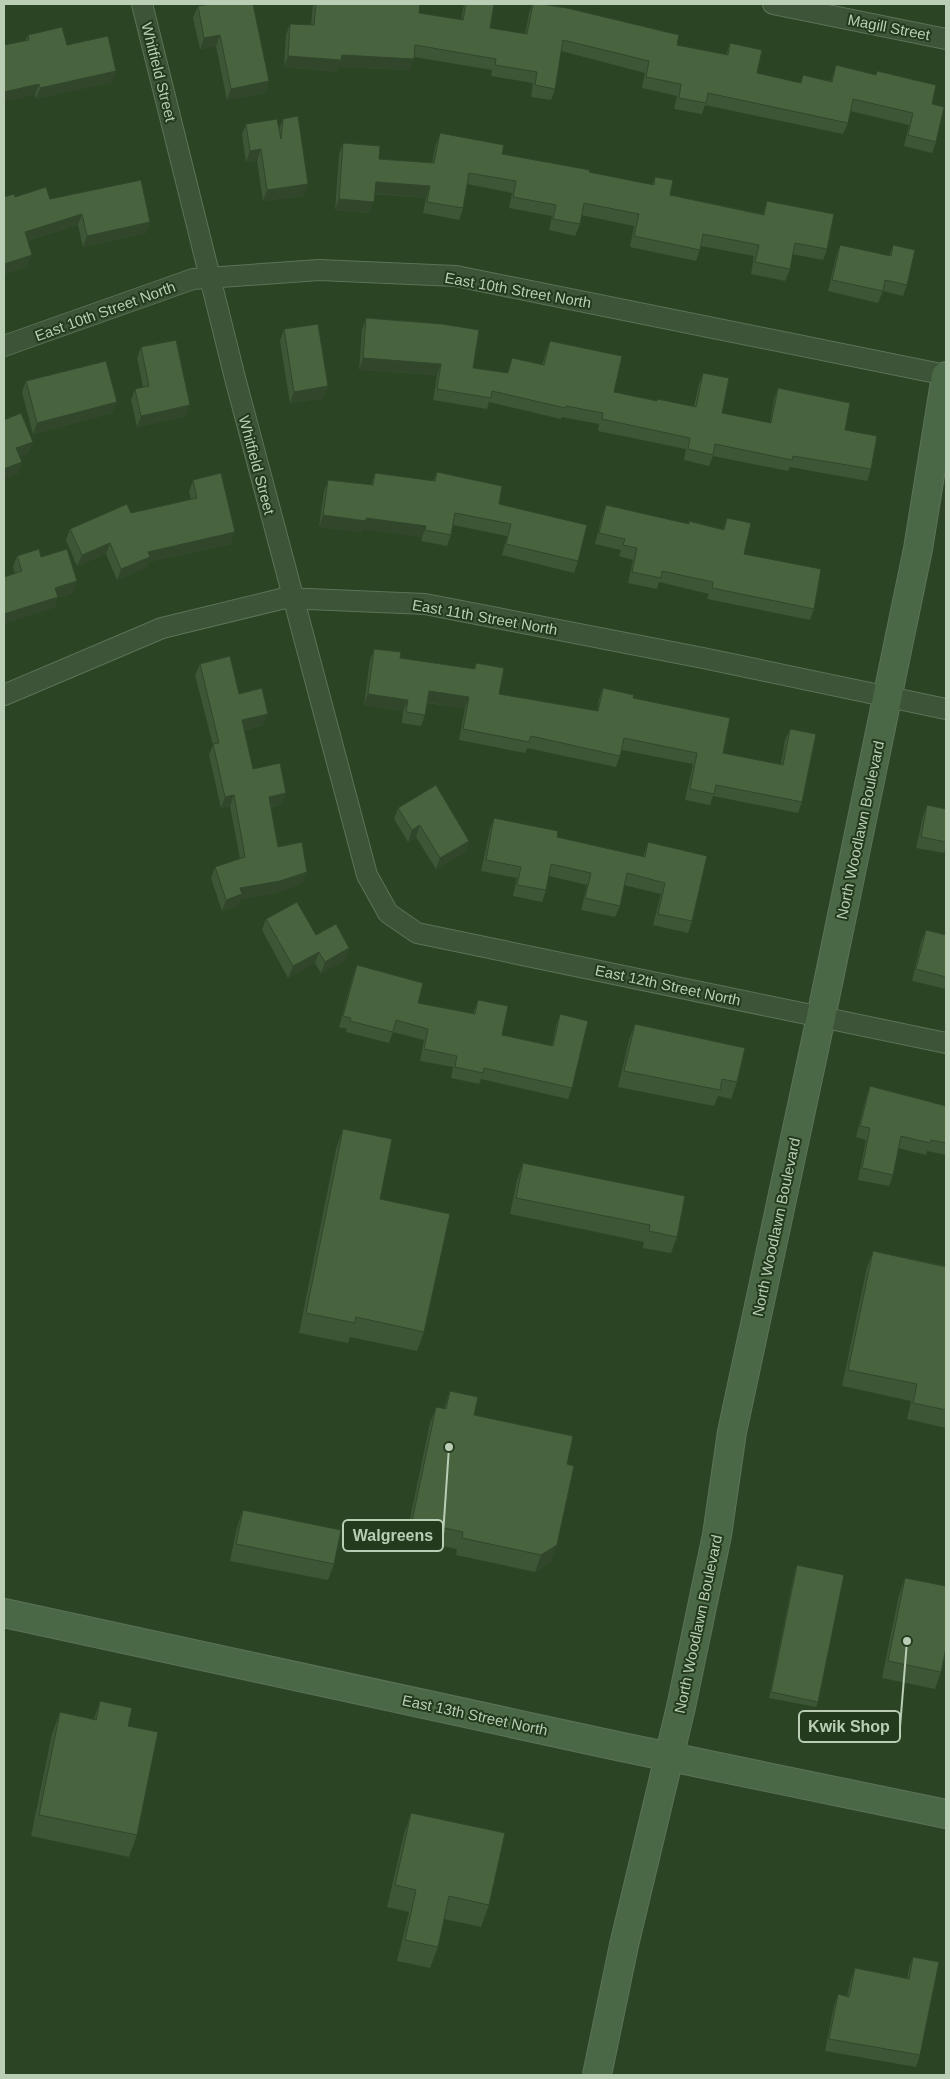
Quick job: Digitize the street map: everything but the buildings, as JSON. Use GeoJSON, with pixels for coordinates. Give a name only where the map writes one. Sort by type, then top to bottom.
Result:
{"type":"FeatureCollection","features":[{"type":"Feature","properties":{"kind":"main road","name":"North Woodlawn Boulevard"},"geometry":{"type":"LineString","coordinates":[[596,2075],[624,1945],[669,1757],[717,1535],[732,1432],[821,1017],[918,549],[946,376]]}},
{"type":"Feature","properties":{"kind":"main road","name":"East 13th Street North"},"geometry":{"type":"LineString","coordinates":[[4,1616],[946,1814]]}},
{"type":"Feature","properties":{"kind":"street","name":"Whitfield Street"},"geometry":{"type":"LineString","coordinates":[[142,4],[292,598],[367,875],[388,913],[394,917]]}},
{"type":"Feature","properties":{"kind":"street","name":"Magill Street"},"geometry":{"type":"LineString","coordinates":[[773,4],[946,39]]}},
{"type":"Feature","properties":{"kind":"street","name":"East 10th Street North"},"geometry":{"type":"LineString","coordinates":[[4,346],[192,279],[319,270],[456,276],[946,376]]}},
{"type":"Feature","properties":{"kind":"street","name":"East 11th Street North"},"geometry":{"type":"LineString","coordinates":[[4,695],[162,628],[285,598],[292,598],[425,604],[704,658],[946,709]]}},
{"type":"Feature","properties":{"kind":"street","name":"East 12th Street North"},"geometry":{"type":"LineString","coordinates":[[394,917],[417,933],[946,1043]]}},
{"type":"Feature","properties":{"kind":"place","name":"Walgreens"},"geometry":{"type":"Point","coordinates":[449,1447]}},
{"type":"Feature","properties":{"kind":"place","name":"Kwik Shop"},"geometry":{"type":"Point","coordinates":[907,1641]}}]}
